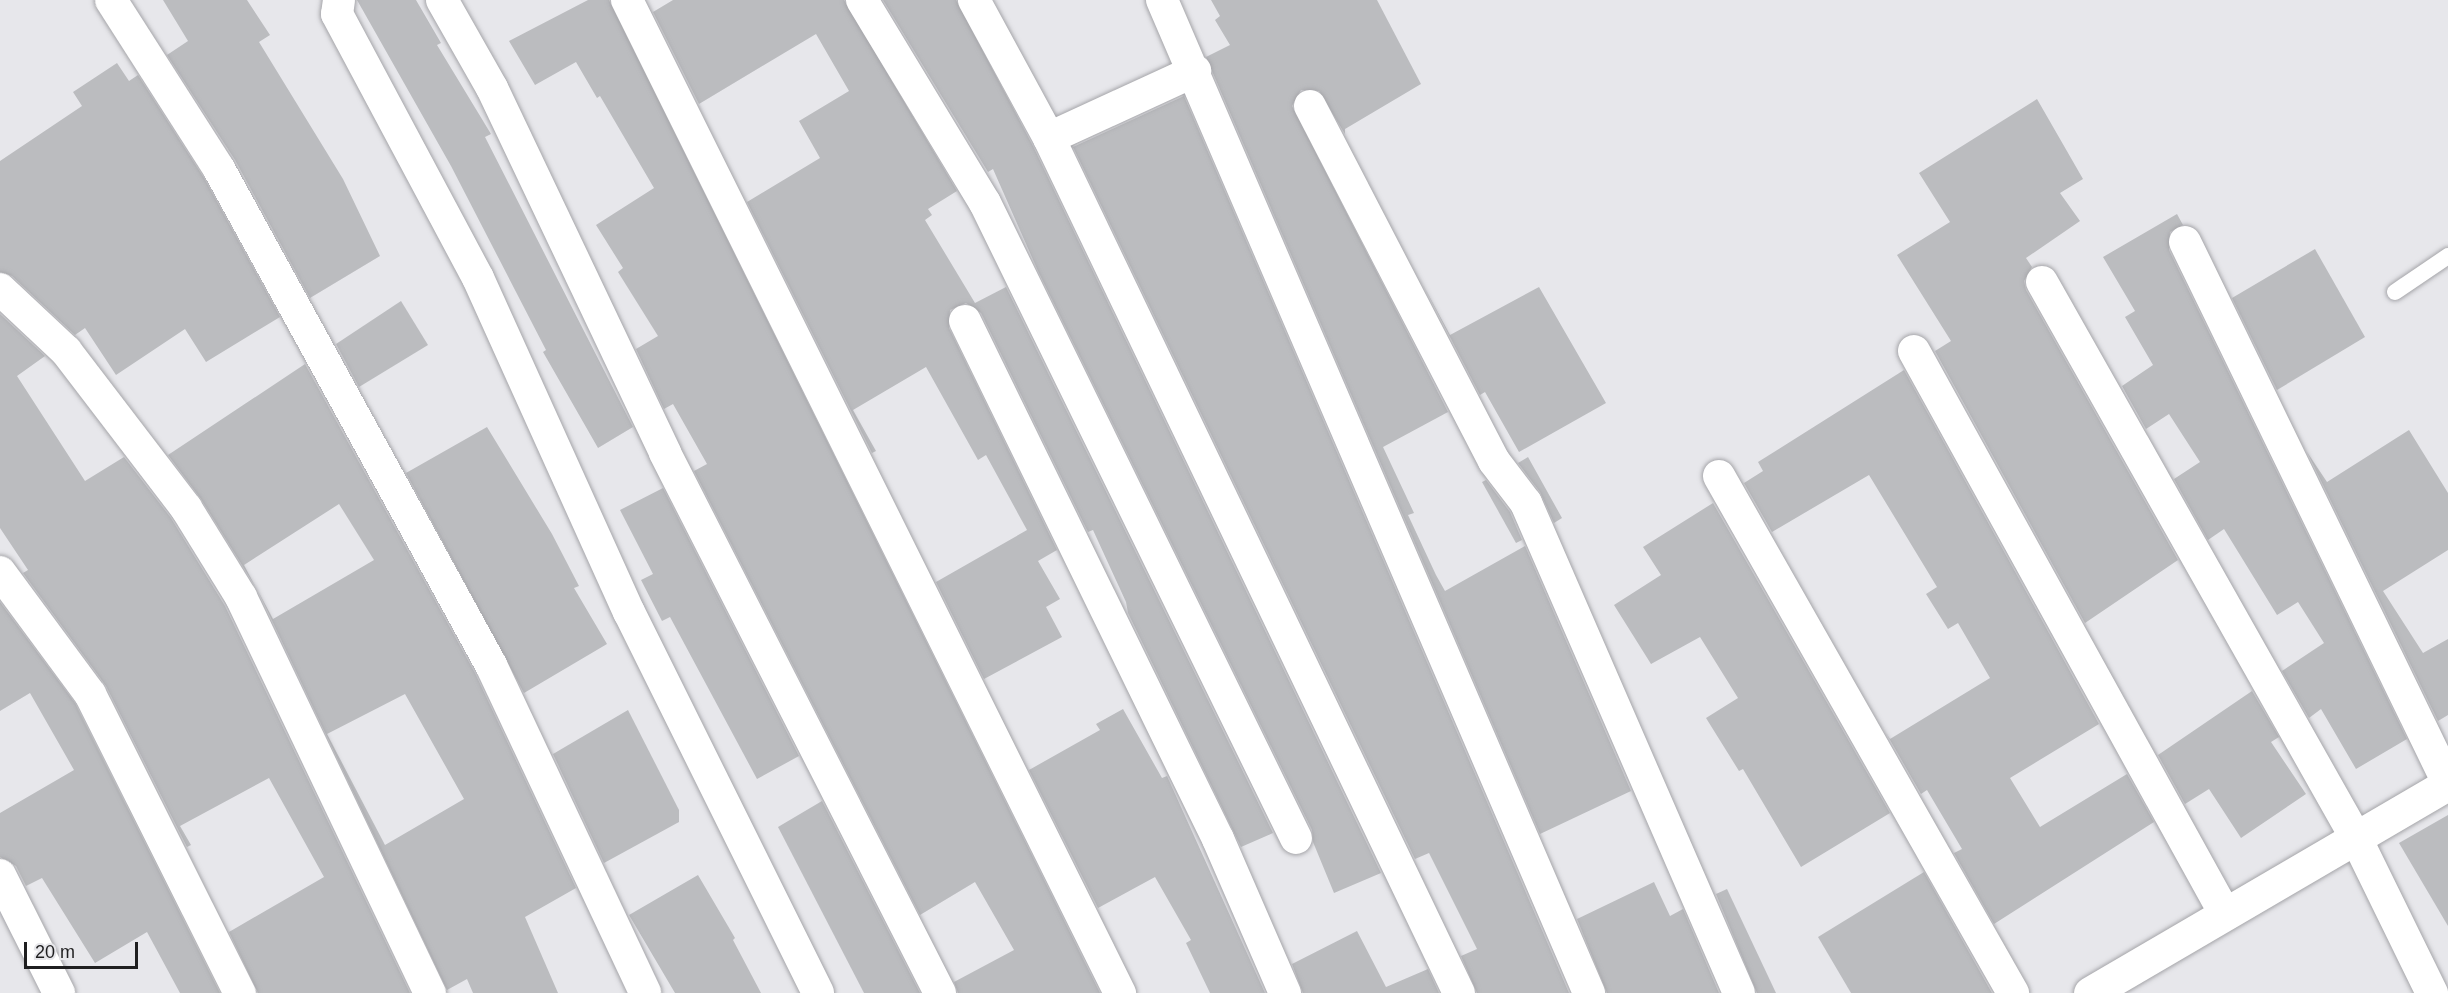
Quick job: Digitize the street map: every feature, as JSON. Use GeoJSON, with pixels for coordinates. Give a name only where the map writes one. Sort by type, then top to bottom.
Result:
{"type":"FeatureCollection","features":[{"type":"Feature","properties":{"kind":"street"},"geometry":{"type":"LineString","coordinates":[[111,0],[219,169],[491,664],[645,993]]}},
{"type":"Feature","properties":{"kind":"street"},"geometry":{"type":"LineString","coordinates":[[339,0],[337,14],[478,278],[629,612],[818,993]]}},
{"type":"Feature","properties":{"kind":"street"},"geometry":{"type":"LineString","coordinates":[[442,0],[492,88],[665,453],[940,993]]}},
{"type":"Feature","properties":{"kind":"street"},"geometry":{"type":"LineString","coordinates":[[627,0],[1120,993]]}},
{"type":"Feature","properties":{"kind":"street"},"geometry":{"type":"LineString","coordinates":[[862,0],[985,203],[1296,838]]}},
{"type":"Feature","properties":{"kind":"street"},"geometry":{"type":"LineString","coordinates":[[974,0],[1049,138],[1459,993]]}},
{"type":"Feature","properties":{"kind":"street"},"geometry":{"type":"LineString","coordinates":[[1162,0],[1195,71],[1589,993]]}},
{"type":"Feature","properties":{"kind":"street"},"geometry":{"type":"LineString","coordinates":[[1049,138],[1195,71]]}},
{"type":"Feature","properties":{"kind":"street"},"geometry":{"type":"LineString","coordinates":[[1310,106],[1494,461],[1526,503],[1739,993]]}},
{"type":"Feature","properties":{"kind":"street"},"geometry":{"type":"LineString","coordinates":[[2090,993],[2448,783],[2185,242]]}},
{"type":"Feature","properties":{"kind":"street"},"geometry":{"type":"LineString","coordinates":[[2042,282],[2356,837],[2432,993]]}},
{"type":"Feature","properties":{"kind":"street"},"geometry":{"type":"LineString","coordinates":[[0,289],[66,351],[186,508],[241,597],[430,993]]}},
{"type":"Feature","properties":{"kind":"street"},"geometry":{"type":"LineString","coordinates":[[965,321],[1218,839],[1285,993]]}},
{"type":"Feature","properties":{"kind":"street"},"geometry":{"type":"LineString","coordinates":[[1914,351],[2225,914]]}},
{"type":"Feature","properties":{"kind":"street"},"geometry":{"type":"LineString","coordinates":[[1719,476],[2013,993]]}},
{"type":"Feature","properties":{"kind":"street"},"geometry":{"type":"LineString","coordinates":[[0,572],[90,694],[240,993]]}},
{"type":"Feature","properties":{"kind":"street"},"geometry":{"type":"LineString","coordinates":[[0,875],[59,993]]}},
{"type":"Feature","properties":{"kind":"lane"},"geometry":{"type":"LineString","coordinates":[[2395,292],[2448,256]]}},
{"type":"Feature","properties":{"kind":"building"},"geometry":{"type":"Polygon","coordinates":[[[163,0],[247,0],[270,35],[259,42],[343,179],[380,256],[310,298],[235,160],[167,55],[188,41],[163,0]]]}},
{"type":"Feature","properties":{"kind":"building"},"geometry":{"type":"Polygon","coordinates":[[[357,0],[416,0],[441,43],[437,45],[491,134],[485,137],[633,427],[598,448],[543,352],[546,350],[451,166],[357,0]]]}},
{"type":"Feature","properties":{"kind":"building"},"geometry":{"type":"Polygon","coordinates":[[[588,0],[609,0],[1100,993],[958,993],[954,982],[1014,950],[975,882],[920,915],[694,471],[707,464],[673,404],[664,409],[636,349],[658,336],[618,272],[623,268],[596,225],[654,188],[600,96],[597,98],[576,62],[535,85],[509,41],[588,0]]]}},
{"type":"Feature","properties":{"kind":"building"},"geometry":{"type":"Polygon","coordinates":[[[673,0],[844,0],[957,191],[928,209],[932,215],[925,220],[975,303],[1006,287],[1273,833],[1241,847],[1128,613],[1126,602],[1093,530],[1088,532],[981,313],[966,303],[950,310],[949,328],[1057,550],[1038,561],[1060,599],[1046,607],[1062,637],[984,679],[936,582],[1027,530],[986,455],[978,460],[926,367],[853,410],[876,451],[872,453],[747,202],[820,158],[799,121],[849,91],[816,34],[699,104],[653,12],[673,0]]]}},
{"type":"Feature","properties":{"kind":"building"},"geometry":{"type":"Polygon","coordinates":[[[883,0],[956,0],[1033,146],[1381,873],[1334,893],[1313,842],[1312,830],[1038,271],[993,169],[988,172],[883,0]]]}},
{"type":"Feature","properties":{"kind":"building"},"geometry":{"type":"Polygon","coordinates":[[[1211,0],[1377,0],[1421,84],[1345,129],[1345,134],[1319,91],[1301,90],[1292,106],[1448,412],[1383,447],[1414,513],[1408,515],[1436,575],[1445,591],[1525,546],[1631,791],[1540,834],[1206,57],[1230,45],[1215,20],[1220,16],[1211,0]]]}},
{"type":"Feature","properties":{"kind":"building"},"geometry":{"type":"Polygon","coordinates":[[[117,63],[129,81],[138,75],[204,178],[280,317],[206,362],[185,329],[116,375],[85,328],[75,335],[12,276],[0,272],[0,161],[82,106],[73,92],[117,63]]]}},
{"type":"Feature","properties":{"kind":"building"},"geometry":{"type":"Polygon","coordinates":[[[1184,96],[1569,993],[1477,993],[1461,956],[1477,949],[1429,853],[1415,859],[1073,147],[1184,96]]]}},
{"type":"Feature","properties":{"kind":"building"},"geometry":{"type":"Polygon","coordinates":[[[2037,99],[2083,179],[2060,193],[2080,221],[2026,258],[2032,267],[2024,281],[2026,290],[2178,560],[2085,623],[1935,351],[1951,341],[1897,255],[1950,222],[1919,173],[2037,99]]]}},
{"type":"Feature","properties":{"kind":"building"},"geometry":{"type":"Polygon","coordinates":[[[2177,214],[2183,225],[2170,232],[2169,250],[2407,739],[2356,769],[2321,709],[2309,718],[2282,671],[2324,643],[2298,602],[2277,615],[2224,529],[2208,540],[2174,479],[2200,462],[2169,414],[2146,429],[2122,386],[2153,365],[2125,317],[2135,311],[2103,257],[2177,214]]]}},
{"type":"Feature","properties":{"kind":"building"},"geometry":{"type":"Polygon","coordinates":[[[2315,249],[2365,337],[2277,390],[2232,298],[2315,249]]]}},
{"type":"Feature","properties":{"kind":"building"},"geometry":{"type":"Polygon","coordinates":[[[1421,281],[1450,335],[1539,287],[1606,403],[1519,452],[1485,392],[1480,395],[1421,281]]]}},
{"type":"Feature","properties":{"kind":"building"},"geometry":{"type":"Polygon","coordinates":[[[401,301],[428,345],[359,387],[336,344],[401,301]]]}},
{"type":"Feature","properties":{"kind":"building"},"geometry":{"type":"Polygon","coordinates":[[[0,314],[45,356],[17,376],[85,481],[124,457],[171,518],[225,606],[410,993],[258,993],[229,932],[324,877],[269,778],[180,826],[191,845],[187,847],[106,686],[23,573],[28,570],[0,528],[0,314]]]}},
{"type":"Feature","properties":{"kind":"building"},"geometry":{"type":"Polygon","coordinates":[[[305,364],[475,673],[576,888],[525,917],[558,993],[473,993],[467,979],[447,990],[258,591],[273,619],[374,560],[339,504],[244,565],[255,586],[201,499],[168,455],[305,364]],[[405,694],[327,734],[385,845],[464,799],[405,694]]]}},
{"type":"Feature","properties":{"kind":"building"},"geometry":{"type":"Polygon","coordinates":[[[1904,370],[2099,724],[2010,778],[2040,827],[2127,774],[2154,822],[1994,924],[1954,853],[1962,849],[1927,790],[1921,794],[1886,733],[1890,739],[1990,678],[1958,623],[1948,629],[1926,594],[1937,587],[1869,475],[1772,532],[1744,483],[1763,471],[1758,462],[1904,370]]]}},
{"type":"Feature","properties":{"kind":"building"},"geometry":{"type":"Polygon","coordinates":[[[487,427],[552,534],[579,586],[574,588],[607,644],[524,693],[406,473],[487,427]]]}},
{"type":"Feature","properties":{"kind":"building"},"geometry":{"type":"Polygon","coordinates":[[[2409,430],[2448,493],[2448,550],[2383,591],[2423,653],[2448,639],[2448,715],[2438,721],[2307,452],[2327,482],[2409,430]]]}},
{"type":"Feature","properties":{"kind":"building"},"geometry":{"type":"Polygon","coordinates":[[[1528,457],[1562,518],[1554,523],[1540,492],[1518,463],[1528,457]]]}},
{"type":"Feature","properties":{"kind":"building"},"geometry":{"type":"Polygon","coordinates":[[[1486,480],[1510,512],[1522,540],[1516,543],[1482,482],[1486,480]]]}},
{"type":"Feature","properties":{"kind":"building"},"geometry":{"type":"Polygon","coordinates":[[[663,488],[799,756],[757,779],[670,617],[662,621],[641,580],[653,574],[620,510],[663,488]]]}},
{"type":"Feature","properties":{"kind":"building"},"geometry":{"type":"Polygon","coordinates":[[[1713,503],[1890,813],[1801,867],[1743,769],[1739,771],[1706,718],[1738,698],[1700,637],[1651,664],[1614,605],[1661,575],[1643,547],[1713,503]]]}},
{"type":"Feature","properties":{"kind":"building"},"geometry":{"type":"Polygon","coordinates":[[[0,602],[75,703],[220,993],[180,993],[147,932],[95,963],[42,878],[26,886],[16,866],[0,857],[0,813],[74,770],[30,693],[0,711],[0,602]]]}},
{"type":"Feature","properties":{"kind":"building"},"geometry":{"type":"Polygon","coordinates":[[[2252,691],[2279,737],[2271,742],[2306,794],[2241,838],[2209,789],[2185,804],[2158,755],[2252,691]]]}},
{"type":"Feature","properties":{"kind":"building"},"geometry":{"type":"Polygon","coordinates":[[[1123,709],[1162,778],[1167,776],[1265,993],[1210,993],[1186,943],[1191,940],[1155,877],[1098,908],[1029,770],[1100,730],[1096,724],[1123,709]]]}},
{"type":"Feature","properties":{"kind":"building"},"geometry":{"type":"Polygon","coordinates":[[[628,710],[679,810],[679,822],[604,863],[553,754],[628,710]]]}},
{"type":"Feature","properties":{"kind":"building"},"geometry":{"type":"Polygon","coordinates":[[[822,801],[920,993],[864,993],[778,827],[822,801]]]}},
{"type":"Feature","properties":{"kind":"building"},"geometry":{"type":"Polygon","coordinates":[[[2448,815],[2448,926],[2399,843],[2448,815]]]}},
{"type":"Feature","properties":{"kind":"building"},"geometry":{"type":"Polygon","coordinates":[[[1924,872],[1992,993],[1851,993],[1818,937],[1924,872]]]}},
{"type":"Feature","properties":{"kind":"building"},"geometry":{"type":"Polygon","coordinates":[[[698,875],[735,938],[733,940],[761,993],[675,993],[629,915],[698,875]]]}},
{"type":"Feature","properties":{"kind":"building"},"geometry":{"type":"Polygon","coordinates":[[[1654,882],[1670,916],[1683,909],[1719,993],[1607,993],[1577,919],[1654,882]]]}},
{"type":"Feature","properties":{"kind":"building"},"geometry":{"type":"Polygon","coordinates":[[[1727,889],[1776,993],[1757,993],[1716,894],[1727,889]]]}},
{"type":"Feature","properties":{"kind":"building"},"geometry":{"type":"Polygon","coordinates":[[[1357,931],[1386,987],[1428,969],[1439,993],[1303,993],[1292,964],[1357,931]]]}}]}
